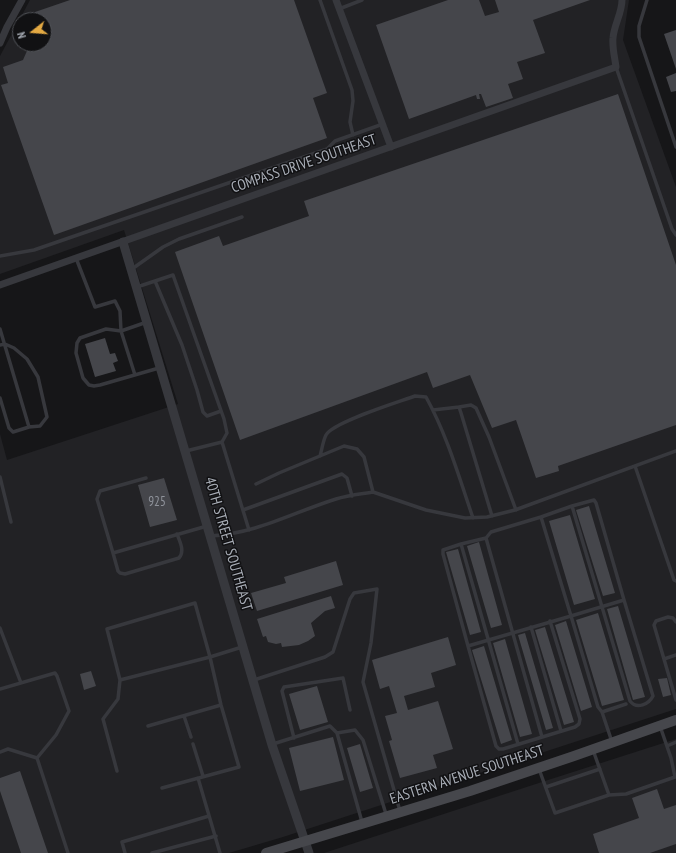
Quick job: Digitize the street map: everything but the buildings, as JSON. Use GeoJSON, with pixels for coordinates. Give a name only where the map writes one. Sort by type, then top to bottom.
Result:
{"type":"FeatureCollection","features":[{"type":"Feature","properties":{"kind":"main road","name":"EASTERN AVENUE SOUTHEAST"},"geometry":{"type":"LineString","coordinates":[[266,853],[470,791],[676,720]]}},
{"type":"Feature","properties":{"kind":"street"},"geometry":{"type":"LineString","coordinates":[[0,43],[22,0]]}},
{"type":"Feature","properties":{"kind":"street"},"geometry":{"type":"LineString","coordinates":[[336,0],[391,147]]}},
{"type":"Feature","properties":{"kind":"street"},"geometry":{"type":"LineString","coordinates":[[616,67],[613,37],[622,0]]}},
{"type":"Feature","properties":{"kind":"street","name":"COMPASS DRIVE SOUTHEAST"},"geometry":{"type":"LineString","coordinates":[[0,285],[616,67]]}},
{"type":"Feature","properties":{"kind":"street","name":"40TH STREET SOUTHEAST"},"geometry":{"type":"LineString","coordinates":[[123,242],[272,745],[309,853]]}},
{"type":"Feature","properties":{"kind":"lane"},"geometry":{"type":"LineString","coordinates":[[320,0],[352,90],[353,101],[350,122],[353,135]]}},
{"type":"Feature","properties":{"kind":"lane"},"geometry":{"type":"LineString","coordinates":[[340,9],[362,0]]}},
{"type":"Feature","properties":{"kind":"lane"},"geometry":{"type":"LineString","coordinates":[[647,0],[639,26],[638,37],[676,147]]}},
{"type":"Feature","properties":{"kind":"lane"},"geometry":{"type":"LineString","coordinates":[[616,67],[672,229],[676,235]]}},
{"type":"Feature","properties":{"kind":"lane"},"geometry":{"type":"LineString","coordinates":[[0,256],[34,250],[320,152],[327,149],[335,141],[383,124]]}},
{"type":"Feature","properties":{"kind":"lane"},"geometry":{"type":"LineString","coordinates":[[132,269],[163,247],[178,239],[242,217]]}},
{"type":"Feature","properties":{"kind":"lane"},"geometry":{"type":"LineString","coordinates":[[76,258],[95,308],[115,301],[120,311],[121,331],[135,375]]}},
{"type":"Feature","properties":{"kind":"lane"},"geometry":{"type":"LineString","coordinates":[[137,286],[173,276],[224,419],[226,433],[222,442],[249,530]]}},
{"type":"Feature","properties":{"kind":"lane"},"geometry":{"type":"LineString","coordinates":[[155,281],[182,345],[203,412],[207,416],[221,411]]}},
{"type":"Feature","properties":{"kind":"lane"},"geometry":{"type":"LineString","coordinates":[[147,322],[121,331],[106,329],[80,338],[77,343],[76,353],[83,378],[89,385],[94,386],[160,367]]}},
{"type":"Feature","properties":{"kind":"lane"},"geometry":{"type":"LineString","coordinates":[[0,329],[29,427]]}},
{"type":"Feature","properties":{"kind":"lane"},"geometry":{"type":"LineString","coordinates":[[0,345],[5,344],[14,348],[27,359],[38,377],[47,417],[40,426],[29,427],[13,432],[9,428],[0,398]]}},
{"type":"Feature","properties":{"kind":"lane"},"geometry":{"type":"LineString","coordinates":[[320,456],[327,434],[346,421],[415,396],[426,397],[437,418],[456,467],[473,518]]}},
{"type":"Feature","properties":{"kind":"lane"},"geometry":{"type":"LineString","coordinates":[[433,410],[471,405],[476,408],[489,437],[516,510]]}},
{"type":"Feature","properties":{"kind":"lane"},"geometry":{"type":"LineString","coordinates":[[459,407],[492,516]]}},
{"type":"Feature","properties":{"kind":"lane"},"geometry":{"type":"LineString","coordinates":[[186,452],[222,442]]}},
{"type":"Feature","properties":{"kind":"lane"},"geometry":{"type":"LineString","coordinates":[[256,484],[344,446],[357,448],[364,456],[372,492]]}},
{"type":"Feature","properties":{"kind":"lane"},"geometry":{"type":"LineString","coordinates":[[210,536],[249,530],[338,498],[372,492],[426,510],[465,518],[492,516],[516,510],[676,451]]}},
{"type":"Feature","properties":{"kind":"lane"},"geometry":{"type":"LineString","coordinates":[[635,466],[674,580],[676,581]]}},
{"type":"Feature","properties":{"kind":"lane"},"geometry":{"type":"LineString","coordinates":[[243,510],[342,474],[347,478],[352,496]]}},
{"type":"Feature","properties":{"kind":"lane"},"geometry":{"type":"LineString","coordinates":[[0,477],[10,522]]}},
{"type":"Feature","properties":{"kind":"lane"},"geometry":{"type":"LineString","coordinates":[[146,478],[100,491],[98,499],[118,571],[125,574],[179,558],[182,550],[177,534]]}},
{"type":"Feature","properties":{"kind":"lane"},"geometry":{"type":"LineString","coordinates":[[550,622],[580,719],[579,724],[503,749],[499,748],[496,746],[443,554],[443,550],[486,538],[491,532],[572,506],[594,500],[652,696],[647,703],[637,706],[633,705],[630,701],[572,506]]}},
{"type":"Feature","properties":{"kind":"lane"},"geometry":{"type":"LineString","coordinates":[[541,517],[598,707],[602,712],[612,743]]}},
{"type":"Feature","properties":{"kind":"lane"},"geometry":{"type":"LineString","coordinates":[[113,553],[208,525]]}},
{"type":"Feature","properties":{"kind":"lane"},"geometry":{"type":"LineString","coordinates":[[486,538],[542,737]]}},
{"type":"Feature","properties":{"kind":"lane"},"geometry":{"type":"LineString","coordinates":[[461,544],[518,744]]}},
{"type":"Feature","properties":{"kind":"lane"},"geometry":{"type":"LineString","coordinates":[[253,680],[325,657],[333,652],[350,599],[354,593],[377,589],[371,643],[363,682],[400,812]]}},
{"type":"Feature","properties":{"kind":"lane"},"geometry":{"type":"LineString","coordinates":[[468,646],[624,600]]}},
{"type":"Feature","properties":{"kind":"lane"},"geometry":{"type":"LineString","coordinates":[[117,772],[103,719],[118,699],[120,680],[107,629],[195,603],[221,705],[239,767],[162,788]]}},
{"type":"Feature","properties":{"kind":"lane"},"geometry":{"type":"LineString","coordinates":[[676,622],[673,618],[668,616],[656,621],[654,625],[676,700]]}},
{"type":"Feature","properties":{"kind":"lane"},"geometry":{"type":"LineString","coordinates":[[531,627],[561,731]]}},
{"type":"Feature","properties":{"kind":"lane"},"geometry":{"type":"LineString","coordinates":[[0,628],[21,683]]}},
{"type":"Feature","properties":{"kind":"lane"},"geometry":{"type":"LineString","coordinates":[[120,680],[210,657],[243,646]]}},
{"type":"Feature","properties":{"kind":"lane"},"geometry":{"type":"LineString","coordinates":[[664,659],[676,655]]}},
{"type":"Feature","properties":{"kind":"lane"},"geometry":{"type":"LineString","coordinates":[[0,689],[55,673],[57,676],[69,711],[56,735],[37,758]]}},
{"type":"Feature","properties":{"kind":"lane"},"geometry":{"type":"LineString","coordinates":[[294,738],[282,691],[284,687],[343,678],[350,710]]}},
{"type":"Feature","properties":{"kind":"lane"},"geometry":{"type":"LineString","coordinates":[[602,712],[626,704]]}},
{"type":"Feature","properties":{"kind":"lane"},"geometry":{"type":"LineString","coordinates":[[148,726],[221,705]]}},
{"type":"Feature","properties":{"kind":"lane"},"geometry":{"type":"LineString","coordinates":[[184,716],[191,737]]}},
{"type":"Feature","properties":{"kind":"lane"},"geometry":{"type":"LineString","coordinates":[[272,745],[330,726],[337,733],[362,824]]}},
{"type":"Feature","properties":{"kind":"lane"},"geometry":{"type":"LineString","coordinates":[[539,768],[554,813],[609,794],[626,794],[676,777],[660,726]]}},
{"type":"Feature","properties":{"kind":"lane"},"geometry":{"type":"LineString","coordinates":[[337,733],[354,730],[363,740],[387,817]]}},
{"type":"Feature","properties":{"kind":"lane"},"geometry":{"type":"LineString","coordinates":[[667,746],[676,742]]}},
{"type":"Feature","properties":{"kind":"lane"},"geometry":{"type":"LineString","coordinates":[[193,744],[203,776]]}},
{"type":"Feature","properties":{"kind":"lane"},"geometry":{"type":"LineString","coordinates":[[0,752],[8,749],[37,758]]}},
{"type":"Feature","properties":{"kind":"lane"},"geometry":{"type":"LineString","coordinates":[[593,749],[609,794]]}},
{"type":"Feature","properties":{"kind":"lane"},"geometry":{"type":"LineString","coordinates":[[37,758],[68,853]]}},
{"type":"Feature","properties":{"kind":"lane"},"geometry":{"type":"LineString","coordinates":[[546,787],[600,769]]}},
{"type":"Feature","properties":{"kind":"lane"},"geometry":{"type":"LineString","coordinates":[[198,778],[220,853]]}},
{"type":"Feature","properties":{"kind":"lane"},"geometry":{"type":"LineString","coordinates":[[125,853],[122,842],[209,816]]}},
{"type":"Feature","properties":{"kind":"lane"},"geometry":{"type":"LineString","coordinates":[[152,853],[216,836]]}},
{"type":"Feature","properties":{"kind":"shaded area"},"geometry":{"type":"Polygon","coordinates":[[[30,0],[629,0],[623,40],[676,187],[676,709],[283,837],[229,853],[0,853],[0,434],[7,460],[178,404],[124,230],[0,274],[0,56],[12,34],[12,52],[52,52],[52,12],[24,12],[30,0]]]}},
{"type":"Feature","properties":{"kind":"shaded area"},"geometry":{"type":"Polygon","coordinates":[[[676,739],[676,853],[324,853],[545,781],[676,739]]]}}]}
